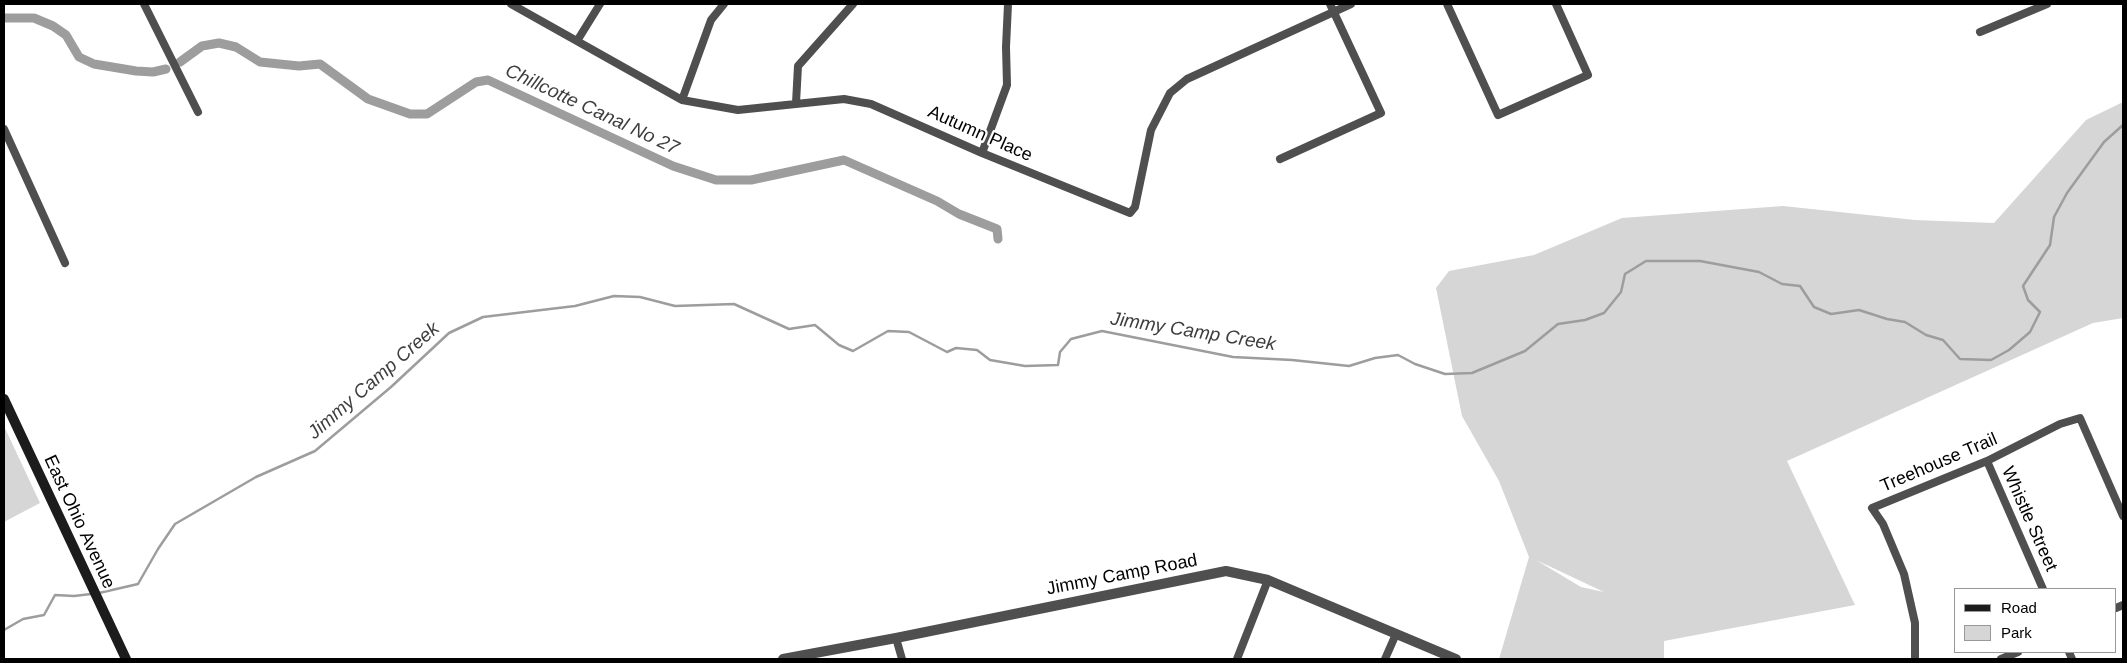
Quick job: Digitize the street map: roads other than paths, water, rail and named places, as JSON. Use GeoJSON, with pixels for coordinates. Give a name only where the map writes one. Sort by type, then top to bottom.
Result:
{"type":"FeatureCollection","features":[{"type":"Feature","properties":{"kind":"main road","name":"East Ohio Avenue"},"geometry":{"type":"LineString","coordinates":[[4,398],[126,659]]}},
{"type":"Feature","properties":{"kind":"street"},"geometry":{"type":"LineString","coordinates":[[144,4],[198,112]]}},
{"type":"Feature","properties":{"kind":"street","name":"Autumn Place"},"geometry":{"type":"LineString","coordinates":[[511,4],[682,100],[738,110],[844,99],[871,104],[982,153],[1130,213],[1135,207],[1151,130],[1170,93],[1187,79],[1351,4]]}},
{"type":"Feature","properties":{"kind":"street"},"geometry":{"type":"LineString","coordinates":[[577,41],[600,4]]}},
{"type":"Feature","properties":{"kind":"street"},"geometry":{"type":"LineString","coordinates":[[682,100],[711,20],[724,4]]}},
{"type":"Feature","properties":{"kind":"street"},"geometry":{"type":"LineString","coordinates":[[796,103],[798,66],[853,4]]}},
{"type":"Feature","properties":{"kind":"street"},"geometry":{"type":"LineString","coordinates":[[982,153],[1007,85],[1008,4]]}},
{"type":"Feature","properties":{"kind":"street"},"geometry":{"type":"LineString","coordinates":[[1280,160],[1381,114],[1330,4]]}},
{"type":"Feature","properties":{"kind":"street"},"geometry":{"type":"LineString","coordinates":[[1447,4],[1498,115],[1588,75],[1556,4]]}},
{"type":"Feature","properties":{"kind":"street"},"geometry":{"type":"LineString","coordinates":[[2024,4],[2028,12]]}},
{"type":"Feature","properties":{"kind":"street"},"geometry":{"type":"LineString","coordinates":[[1980,32],[2047,4]]}},
{"type":"Feature","properties":{"kind":"street"},"geometry":{"type":"LineString","coordinates":[[4,128],[65,263]]}},
{"type":"Feature","properties":{"kind":"street","name":"Treehouse Trail"},"geometry":{"type":"LineString","coordinates":[[1915,659],[1915,623],[1904,574],[1883,524],[1872,508],[1987,462],[2060,424],[2080,418],[2123,516]]}},
{"type":"Feature","properties":{"kind":"street","name":"Whistle Street"},"geometry":{"type":"LineString","coordinates":[[1987,462],[2043,588]]}},
{"type":"Feature","properties":{"kind":"street","name":"Jimmy Camp Road"},"geometry":{"type":"LineString","coordinates":[[783,659],[1226,571],[1268,580],[1456,659]]}},
{"type":"Feature","properties":{"kind":"street"},"geometry":{"type":"LineString","coordinates":[[1237,659],[1268,580]]}},
{"type":"Feature","properties":{"kind":"street"},"geometry":{"type":"LineString","coordinates":[[1385,659],[1396,634]]}},
{"type":"Feature","properties":{"kind":"street"},"geometry":{"type":"LineString","coordinates":[[896,638],[902,659]]}},
{"type":"Feature","properties":{"kind":"street"},"geometry":{"type":"LineString","coordinates":[[2002,659],[2016,653]]}},
{"type":"Feature","properties":{"kind":"waterway","name":"Chillcotte Canal No 27"},"geometry":{"type":"LineString","coordinates":[[4,18],[34,18],[53,26],[66,35],[79,57],[94,64],[136,71],[153,72],[166,69]]}},
{"type":"Feature","properties":{"kind":"waterway","name":"Chillcotte Canal No 27"},"geometry":{"type":"LineString","coordinates":[[180,62],[202,46],[219,43],[236,47],[260,62],[299,66],[320,64],[368,99],[410,114],[427,114],[476,82],[488,80],[673,166],[716,180],[751,180],[844,160],[937,201],[959,214],[997,229],[998,239]]}},
{"type":"Feature","properties":{"kind":"waterway","name":"Jimmy Camp Creek"},"geometry":{"type":"LineString","coordinates":[[99,593],[138,584],[175,524],[256,477],[315,451],[391,387],[449,333],[483,317],[575,306],[614,296],[640,297],[675,306],[734,304],[789,329],[815,325],[839,345],[853,351],[888,331],[909,332],[947,352],[956,348],[977,350],[990,360],[1025,366],[1058,365],[1060,352],[1071,339],[1102,331],[1233,357],[1292,360],[1349,366],[1375,358],[1398,355],[1415,364],[1445,374],[1472,373],[1525,351],[1558,324],[1585,320],[1604,313],[1621,292],[1625,274],[1646,261],[1700,261],[1759,272],[1782,284],[1800,286],[1814,307],[1831,314],[1859,310],[1887,319],[1905,322],[1926,335],[1943,340],[1960,359],[1991,360],[2009,350],[2030,332],[2040,312],[2028,300],[2023,286],[2050,245],[2054,217],[2067,193],[2104,142],[2123,125]]}},
{"type":"Feature","properties":{"kind":"waterway","name":"Jimmy Camp Creek"},"geometry":{"type":"LineString","coordinates":[[4,630],[23,619],[44,615],[55,595],[74,596],[91,594]]}}]}
